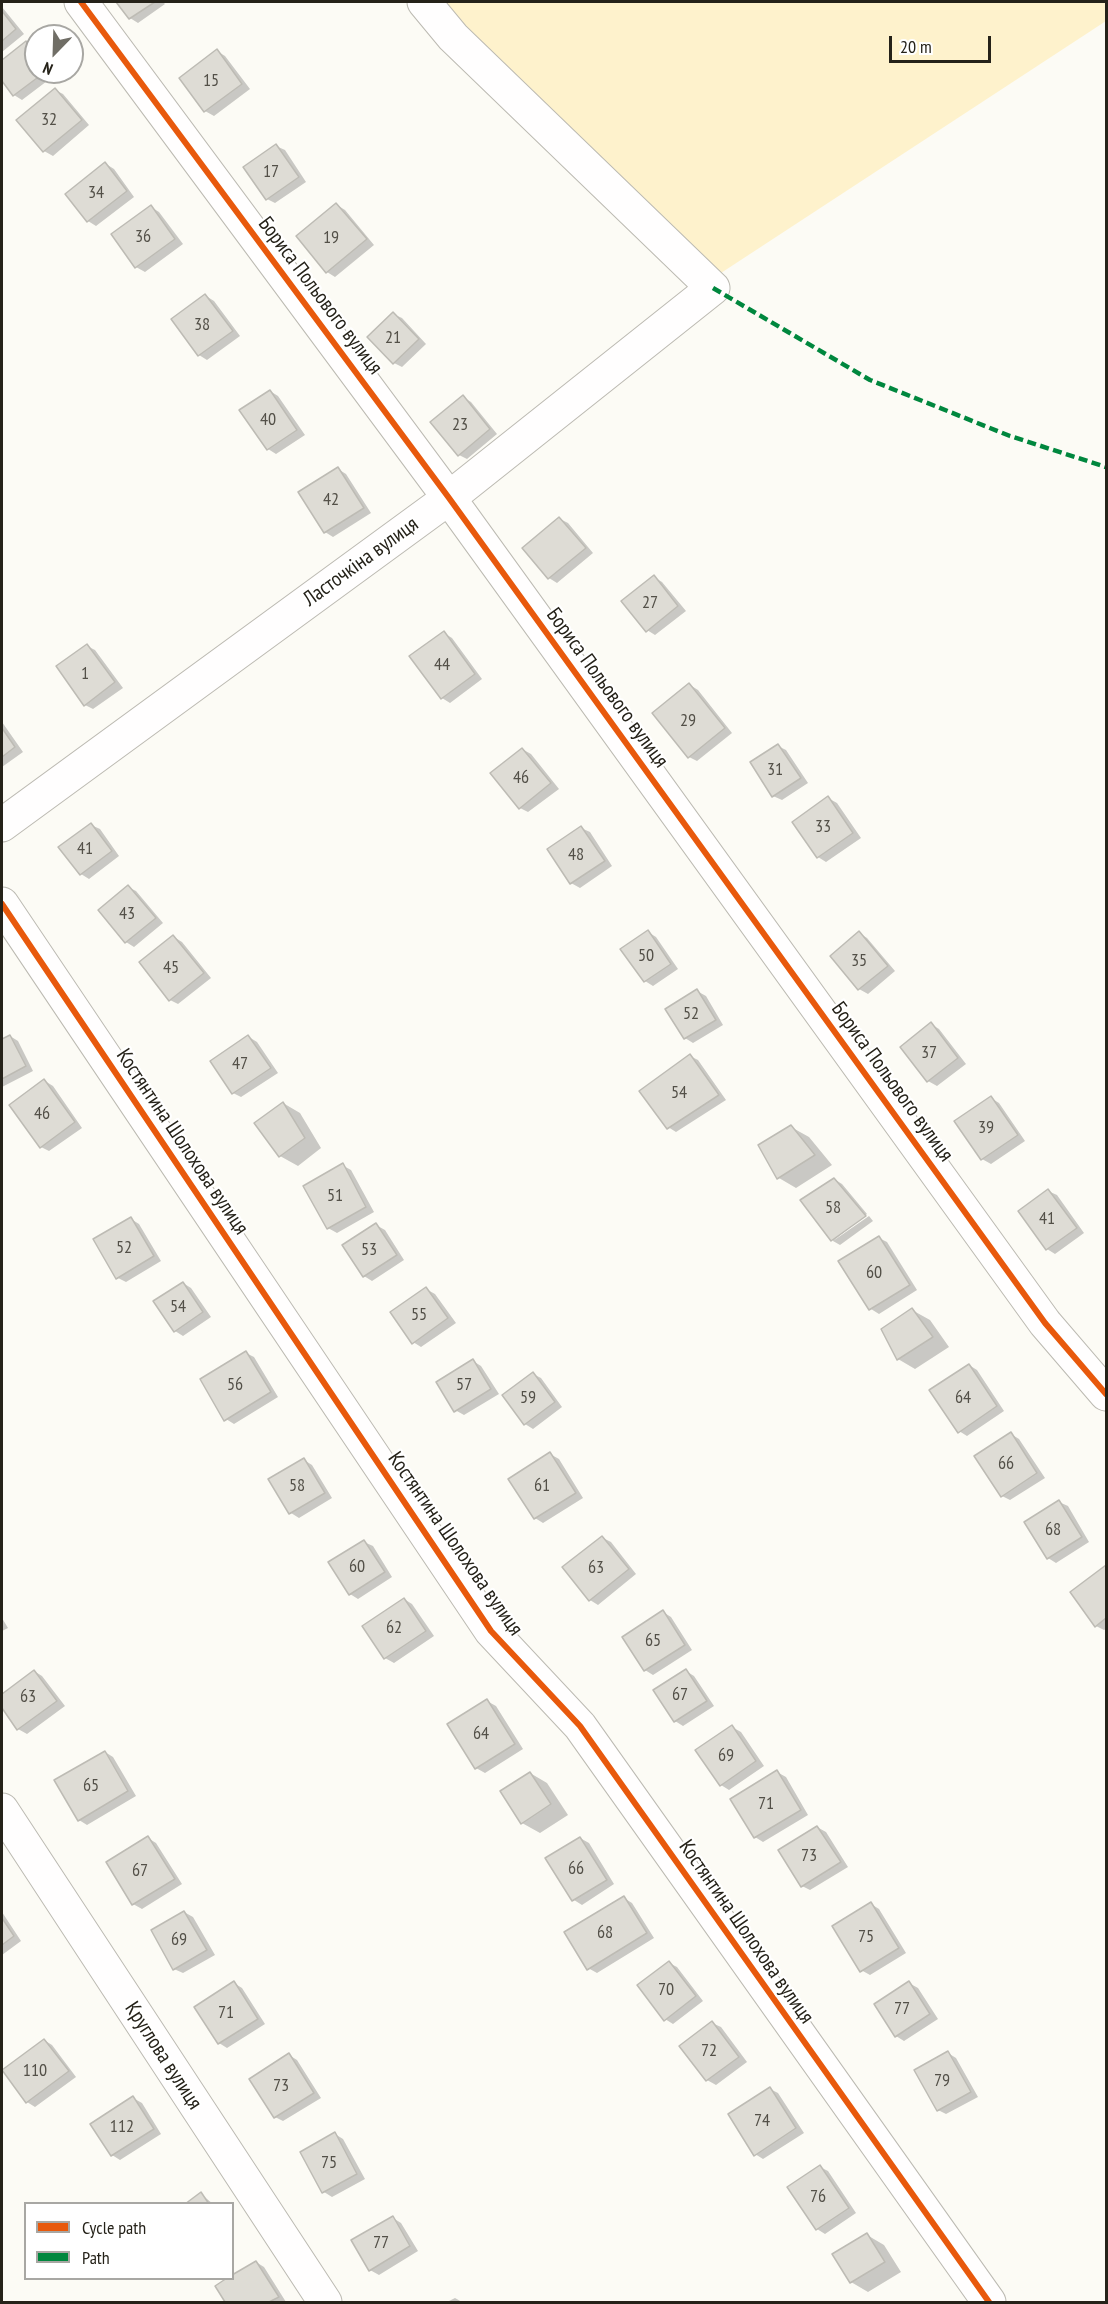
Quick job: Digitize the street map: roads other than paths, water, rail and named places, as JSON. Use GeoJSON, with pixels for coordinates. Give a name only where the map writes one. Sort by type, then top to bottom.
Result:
{"type":"FeatureCollection","features":[{"type":"Feature","properties":{"kind":"street","name":"Бориса Польового вулиця"},"geometry":{"type":"LineString","coordinates":[[81,2],[449,498],[1045,1323],[1107,1394]]}},
{"type":"Feature","properties":{"kind":"street","name":"Ласточкіна вулиця"},"geometry":{"type":"LineString","coordinates":[[2,825],[449,498],[713,288],[453,37],[424,2]]}},
{"type":"Feature","properties":{"kind":"street","name":"Костянтина Шолохова вулиця"},"geometry":{"type":"LineString","coordinates":[[2,904],[491,1631],[580,1726],[989,2302]]}},
{"type":"Feature","properties":{"kind":"street","name":"Круглова вулиця"},"geometry":{"type":"LineString","coordinates":[[2,1810],[325,2302]]}}]}
